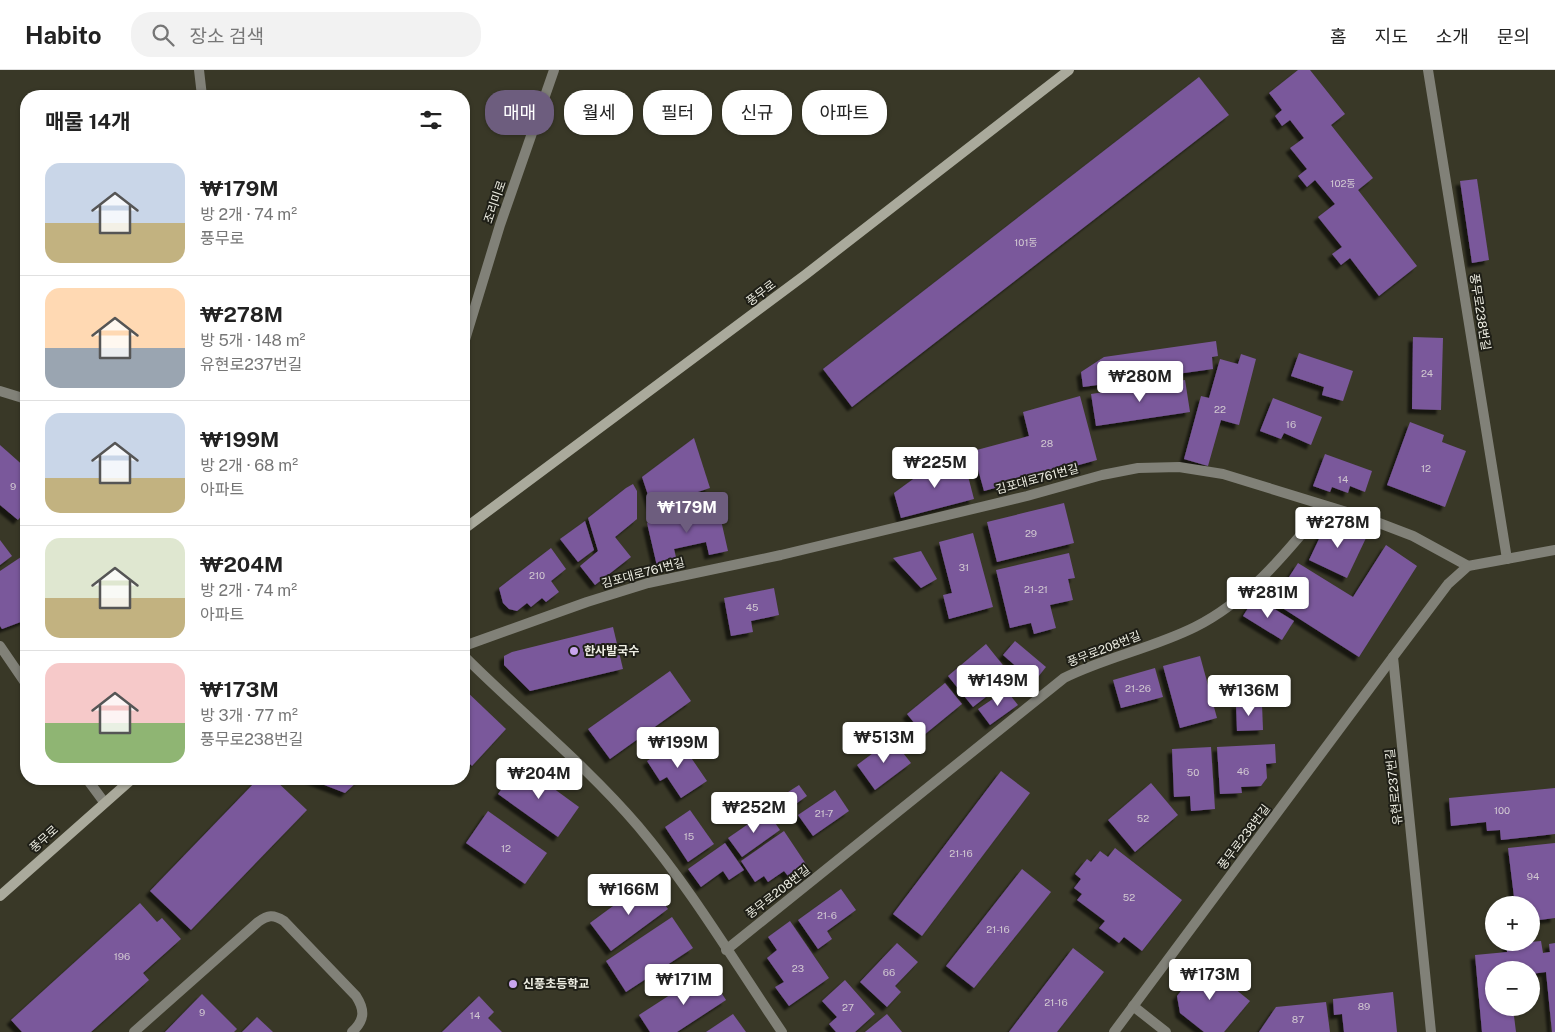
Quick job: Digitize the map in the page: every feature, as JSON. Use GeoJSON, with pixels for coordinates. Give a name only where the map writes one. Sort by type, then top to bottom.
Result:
{"type":"FeatureCollection","features":[{"type":"Feature","properties":{"kind":"street"},"geometry":{"type":"LineString","coordinates":[[199,70],[201,90]]}},
{"type":"Feature","properties":{"kind":"street","name":"조리미로"},"geometry":{"type":"LineString","coordinates":[[470,323],[500,225],[554,70]]}},
{"type":"Feature","properties":{"kind":"street","name":"풍무로"},"geometry":{"type":"LineString","coordinates":[[470,524],[805,275],[1068,70]]}},
{"type":"Feature","properties":{"kind":"street","name":"풍무로238번길"},"geometry":{"type":"LineString","coordinates":[[1428,70],[1507,559]]}},
{"type":"Feature","properties":{"kind":"street"},"geometry":{"type":"LineString","coordinates":[[0,391],[20,397]]}},
{"type":"Feature","properties":{"kind":"street","name":"김포대로761번길"},"geometry":{"type":"LineString","coordinates":[[470,644],[587,602],[648,583],[781,555],[1027,496],[1102,474],[1138,468],[1179,467],[1223,474],[1413,536],[1468,566]]}},
{"type":"Feature","properties":{"kind":"street","name":"풍무로208번길"},"geometry":{"type":"LineString","coordinates":[[726,950],[1064,678],[1103,661],[1195,628],[1237,601],[1289,549],[1325,506]]}},
{"type":"Feature","properties":{"kind":"street"},"geometry":{"type":"LineString","coordinates":[[1394,657],[1448,584],[1468,566],[1555,550]]}},
{"type":"Feature","properties":{"kind":"street"},"geometry":{"type":"LineString","coordinates":[[0,646],[20,675]]}},
{"type":"Feature","properties":{"kind":"street","name":"풍무로238번길"},"geometry":{"type":"LineString","coordinates":[[1114,1032],[1394,657]]}},
{"type":"Feature","properties":{"kind":"street","name":"유현로237번길"},"geometry":{"type":"LineString","coordinates":[[1394,657],[1432,1032]]}},
{"type":"Feature","properties":{"kind":"street"},"geometry":{"type":"LineString","coordinates":[[470,662],[618,804],[657,849],[782,1032]]}},
{"type":"Feature","properties":{"kind":"street"},"geometry":{"type":"LineString","coordinates":[[91,785],[104,802]]}},
{"type":"Feature","properties":{"kind":"street","name":"풍무로"},"geometry":{"type":"LineString","coordinates":[[0,896],[125,785]]}},
{"type":"Feature","properties":{"kind":"street"},"geometry":{"type":"LineString","coordinates":[[134,1032],[258,922],[267,916],[275,916],[284,922],[356,996],[363,1006],[364,1017],[352,1032]]}},
{"type":"Feature","properties":{"kind":"street"},"geometry":{"type":"LineString","coordinates":[[1133,1006],[1166,1032]]}},
{"type":"Feature","properties":{"kind":"building"},"geometry":{"type":"Polygon","coordinates":[[[1298,70],[1310,70],[1345,114],[1331,125],[1373,178],[1358,190],[1417,266],[1379,296],[1350,258],[1341,265],[1332,254],[1342,247],[1318,217],[1335,204],[1315,180],[1307,187],[1298,176],[1307,169],[1290,148],[1304,138],[1290,120],[1282,126],[1275,116],[1282,110],[1269,93],[1298,70]]]}},
{"type":"Feature","properties":{"kind":"building"},"geometry":{"type":"Polygon","coordinates":[[[1199,77],[1229,115],[852,407],[823,369],[1199,77]]]}},
{"type":"Feature","properties":{"kind":"building"},"geometry":{"type":"Polygon","coordinates":[[[1477,179],[1489,260],[1472,263],[1460,181],[1477,179]]]}},
{"type":"Feature","properties":{"kind":"building"},"geometry":{"type":"Polygon","coordinates":[[[1413,337],[1443,338],[1441,410],[1412,409],[1413,337]]]}},
{"type":"Feature","properties":{"kind":"building"},"geometry":{"type":"Polygon","coordinates":[[[1216,341],[1218,356],[1212,357],[1213,369],[1083,387],[1081,372],[1104,357],[1216,341]]]}},
{"type":"Feature","properties":{"kind":"building"},"geometry":{"type":"Polygon","coordinates":[[[1299,353],[1353,371],[1343,401],[1322,395],[1324,387],[1291,376],[1299,353]]]}},
{"type":"Feature","properties":{"kind":"building"},"geometry":{"type":"Polygon","coordinates":[[[1241,354],[1256,359],[1239,425],[1221,420],[1208,466],[1184,459],[1201,396],[1209,398],[1220,359],[1238,364],[1241,354]]]}},
{"type":"Feature","properties":{"kind":"building"},"geometry":{"type":"Polygon","coordinates":[[[1185,380],[1190,412],[1096,426],[1091,394],[1185,380]]]}},
{"type":"Feature","properties":{"kind":"building"},"geometry":{"type":"Polygon","coordinates":[[[1080,396],[1097,460],[984,491],[973,451],[1029,436],[1023,412],[1080,396]]]}},
{"type":"Feature","properties":{"kind":"building"},"geometry":{"type":"Polygon","coordinates":[[[1273,398],[1322,417],[1311,445],[1284,433],[1281,439],[1260,431],[1273,398]]]}},
{"type":"Feature","properties":{"kind":"building"},"geometry":{"type":"Polygon","coordinates":[[[1410,422],[1444,435],[1442,442],[1466,451],[1445,507],[1387,485],[1410,422]]]}},
{"type":"Feature","properties":{"kind":"building"},"geometry":{"type":"Polygon","coordinates":[[[694,438],[710,488],[652,507],[642,477],[694,438]]]}},
{"type":"Feature","properties":{"kind":"building"},"geometry":{"type":"Polygon","coordinates":[[[0,445],[20,463],[20,518],[18,520],[0,505],[0,445]]]}},
{"type":"Feature","properties":{"kind":"building"},"geometry":{"type":"Polygon","coordinates":[[[1325,454],[1372,471],[1365,492],[1350,486],[1348,493],[1332,487],[1330,492],[1313,486],[1325,454]]]}},
{"type":"Feature","properties":{"kind":"building"},"geometry":{"type":"Polygon","coordinates":[[[963,457],[974,499],[901,518],[894,493],[931,466],[963,457]]]}},
{"type":"Feature","properties":{"kind":"building"},"geometry":{"type":"Polygon","coordinates":[[[633,484],[637,491],[637,519],[615,537],[631,557],[595,585],[580,566],[598,551],[588,518],[633,484]]]}},
{"type":"Feature","properties":{"kind":"building"},"geometry":{"type":"Polygon","coordinates":[[[1064,503],[1074,543],[997,562],[987,522],[1064,503]]]}},
{"type":"Feature","properties":{"kind":"building"},"geometry":{"type":"Polygon","coordinates":[[[718,507],[728,551],[709,555],[706,542],[674,549],[677,561],[657,566],[647,523],[718,507]]]}},
{"type":"Feature","properties":{"kind":"building"},"geometry":{"type":"Polygon","coordinates":[[[1328,520],[1366,538],[1347,578],[1309,560],[1328,520]]]}},
{"type":"Feature","properties":{"kind":"building"},"geometry":{"type":"Polygon","coordinates":[[[585,521],[594,550],[578,562],[560,539],[585,521]]]}},
{"type":"Feature","properties":{"kind":"building"},"geometry":{"type":"Polygon","coordinates":[[[973,533],[993,607],[949,619],[943,595],[952,593],[939,542],[973,533]]]}},
{"type":"Feature","properties":{"kind":"building"},"geometry":{"type":"Polygon","coordinates":[[[0,540],[12,556],[0,565],[0,540]]]}},
{"type":"Feature","properties":{"kind":"building"},"geometry":{"type":"Polygon","coordinates":[[[1386,545],[1417,566],[1359,657],[1273,602],[1298,563],[1353,597],[1386,545]]]}},
{"type":"Feature","properties":{"kind":"building"},"geometry":{"type":"Polygon","coordinates":[[[551,548],[566,569],[551,581],[559,592],[546,602],[542,598],[531,607],[527,603],[517,611],[509,609],[503,603],[499,588],[551,548]]]}},
{"type":"Feature","properties":{"kind":"building"},"geometry":{"type":"Polygon","coordinates":[[[921,551],[937,579],[921,588],[893,558],[921,551]]]}},
{"type":"Feature","properties":{"kind":"building"},"geometry":{"type":"Polygon","coordinates":[[[1069,553],[1075,578],[1068,579],[1073,600],[1050,605],[1056,628],[1034,634],[1031,623],[1010,628],[996,570],[1069,553]]]}},
{"type":"Feature","properties":{"kind":"building"},"geometry":{"type":"Polygon","coordinates":[[[20,558],[20,622],[2,629],[0,626],[0,571],[20,558]]]}},
{"type":"Feature","properties":{"kind":"building"},"geometry":{"type":"Polygon","coordinates":[[[774,588],[779,615],[751,621],[753,632],[731,636],[724,598],[774,588]]]}},
{"type":"Feature","properties":{"kind":"building"},"geometry":{"type":"Polygon","coordinates":[[[1255,597],[1294,621],[1282,640],[1243,616],[1255,597]]]}},
{"type":"Feature","properties":{"kind":"building"},"geometry":{"type":"Polygon","coordinates":[[[613,627],[623,669],[530,691],[504,665],[504,656],[512,652],[613,627]]]}},
{"type":"Feature","properties":{"kind":"building"},"geometry":{"type":"Polygon","coordinates":[[[1015,641],[1046,667],[1034,682],[1003,655],[1015,641]]]}},
{"type":"Feature","properties":{"kind":"building"},"geometry":{"type":"Polygon","coordinates":[[[986,644],[1006,669],[985,686],[991,693],[973,707],[948,676],[986,644]]]}},
{"type":"Feature","properties":{"kind":"building"},"geometry":{"type":"Polygon","coordinates":[[[1200,656],[1217,718],[1180,728],[1163,666],[1200,656]]]}},
{"type":"Feature","properties":{"kind":"building"},"geometry":{"type":"Polygon","coordinates":[[[1155,668],[1163,697],[1121,708],[1113,680],[1155,668]]]}},
{"type":"Feature","properties":{"kind":"building"},"geometry":{"type":"Polygon","coordinates":[[[670,671],[691,701],[610,759],[588,729],[670,671]]]}},
{"type":"Feature","properties":{"kind":"building"},"geometry":{"type":"Polygon","coordinates":[[[945,683],[962,704],[924,735],[907,714],[945,683]]]}},
{"type":"Feature","properties":{"kind":"building"},"geometry":{"type":"Polygon","coordinates":[[[1006,690],[1018,705],[990,725],[978,709],[1006,690]]]}},
{"type":"Feature","properties":{"kind":"building"},"geometry":{"type":"Polygon","coordinates":[[[470,695],[506,729],[472,766],[470,764],[470,695]]]}},
{"type":"Feature","properties":{"kind":"building"},"geometry":{"type":"Polygon","coordinates":[[[1236,704],[1262,704],[1263,730],[1237,731],[1236,704]]]}},
{"type":"Feature","properties":{"kind":"building"},"geometry":{"type":"Polygon","coordinates":[[[892,739],[911,763],[875,790],[857,765],[892,739]]]}},
{"type":"Feature","properties":{"kind":"building"},"geometry":{"type":"Polygon","coordinates":[[[679,740],[707,781],[681,798],[667,777],[660,781],[647,761],[679,740]]]}},
{"type":"Feature","properties":{"kind":"building"},"geometry":{"type":"Polygon","coordinates":[[[1275,744],[1276,763],[1266,764],[1267,778],[1261,786],[1241,787],[1242,793],[1220,794],[1217,747],[1275,744]]]}},
{"type":"Feature","properties":{"kind":"building"},"geometry":{"type":"Polygon","coordinates":[[[1211,747],[1215,809],[1191,811],[1190,796],[1174,797],[1172,749],[1211,747]]]}},
{"type":"Feature","properties":{"kind":"building"},"geometry":{"type":"Polygon","coordinates":[[[520,764],[579,807],[558,837],[498,794],[520,764]]]}},
{"type":"Feature","properties":{"kind":"building"},"geometry":{"type":"Polygon","coordinates":[[[1001,771],[1030,793],[922,936],[893,914],[1001,771]]]}},
{"type":"Feature","properties":{"kind":"building"},"geometry":{"type":"Polygon","coordinates":[[[1151,783],[1178,815],[1135,852],[1108,820],[1151,783]]]}},
{"type":"Feature","properties":{"kind":"building"},"geometry":{"type":"Polygon","coordinates":[[[252,785],[280,785],[307,810],[191,930],[150,891],[252,785]]]}},
{"type":"Feature","properties":{"kind":"building"},"geometry":{"type":"Polygon","coordinates":[[[324,785],[354,785],[345,793],[324,785]]]}},
{"type":"Feature","properties":{"kind":"building"},"geometry":{"type":"Polygon","coordinates":[[[799,785],[807,796],[780,815],[771,803],[799,785]]]}},
{"type":"Feature","properties":{"kind":"building"},"geometry":{"type":"Polygon","coordinates":[[[1555,788],[1555,834],[1501,840],[1500,830],[1487,831],[1486,822],[1451,826],[1449,798],[1555,788]]]}},
{"type":"Feature","properties":{"kind":"building"},"geometry":{"type":"Polygon","coordinates":[[[835,790],[849,811],[813,836],[798,815],[835,790]]]}},
{"type":"Feature","properties":{"kind":"building"},"geometry":{"type":"Polygon","coordinates":[[[690,810],[714,844],[688,862],[665,827],[690,810]]]}},
{"type":"Feature","properties":{"kind":"building"},"geometry":{"type":"Polygon","coordinates":[[[488,811],[547,853],[525,884],[466,843],[488,811]]]}},
{"type":"Feature","properties":{"kind":"building"},"geometry":{"type":"Polygon","coordinates":[[[767,811],[780,830],[742,857],[728,838],[767,811]]]}},
{"type":"Feature","properties":{"kind":"building"},"geometry":{"type":"Polygon","coordinates":[[[784,831],[806,864],[788,876],[784,871],[768,882],[764,876],[755,882],[741,861],[784,831]]]}},
{"type":"Feature","properties":{"kind":"building"},"geometry":{"type":"Polygon","coordinates":[[[725,843],[744,870],[729,880],[723,871],[701,887],[688,869],[725,843]]]}},
{"type":"Feature","properties":{"kind":"building"},"geometry":{"type":"Polygon","coordinates":[[[1555,843],[1555,918],[1540,920],[1540,896],[1514,896],[1508,848],[1555,843]]]}},
{"type":"Feature","properties":{"kind":"building"},"geometry":{"type":"Polygon","coordinates":[[[1115,848],[1182,900],[1142,951],[1124,937],[1119,943],[1099,928],[1105,921],[1077,900],[1082,894],[1074,888],[1081,879],[1075,874],[1087,859],[1091,862],[1100,851],[1108,857],[1115,848]]]}},
{"type":"Feature","properties":{"kind":"building"},"geometry":{"type":"Polygon","coordinates":[[[1022,869],[1051,892],[974,988],[946,966],[1022,869]]]}},
{"type":"Feature","properties":{"kind":"building"},"geometry":{"type":"Polygon","coordinates":[[[647,881],[668,909],[611,951],[590,923],[647,881]]]}},
{"type":"Feature","properties":{"kind":"building"},"geometry":{"type":"Polygon","coordinates":[[[841,889],[856,910],[827,931],[832,939],[818,949],[798,920],[841,889]]]}},
{"type":"Feature","properties":{"kind":"building"},"geometry":{"type":"Polygon","coordinates":[[[140,903],[157,922],[162,918],[181,939],[143,973],[149,980],[91,1032],[22,1032],[11,1020],[140,903]]]}},
{"type":"Feature","properties":{"kind":"building"},"geometry":{"type":"Polygon","coordinates":[[[672,917],[693,948],[626,992],[606,961],[672,917]]]}},
{"type":"Feature","properties":{"kind":"building"},"geometry":{"type":"Polygon","coordinates":[[[790,921],[829,978],[789,1006],[775,987],[784,982],[767,958],[777,950],[768,937],[790,921]]]}},
{"type":"Feature","properties":{"kind":"building"},"geometry":{"type":"Polygon","coordinates":[[[1540,941],[1543,953],[1550,952],[1549,944],[1555,943],[1555,1032],[1552,1032],[1546,972],[1540,973],[1540,961],[1485,961],[1485,1016],[1514,1016],[1516,1032],[1482,1032],[1475,955],[1507,951],[1540,951],[1540,941]]]}},
{"type":"Feature","properties":{"kind":"building"},"geometry":{"type":"Polygon","coordinates":[[[897,943],[918,962],[895,986],[901,992],[887,1007],[860,982],[897,943]]]}},
{"type":"Feature","properties":{"kind":"building"},"geometry":{"type":"Polygon","coordinates":[[[1073,948],[1104,972],[1057,1032],[1009,1032],[1073,948]]]}},
{"type":"Feature","properties":{"kind":"building"},"geometry":{"type":"Polygon","coordinates":[[[1203,963],[1250,1001],[1224,1032],[1204,1032],[1180,1013],[1177,996],[1203,963]]]}},
{"type":"Feature","properties":{"kind":"building"},"geometry":{"type":"Polygon","coordinates":[[[707,971],[726,1000],[677,1032],[650,1032],[639,1015],[707,971]]]}},
{"type":"Feature","properties":{"kind":"building"},"geometry":{"type":"Polygon","coordinates":[[[845,980],[875,1014],[855,1032],[836,1032],[829,1024],[837,1017],[822,1001],[845,980]]]}},
{"type":"Feature","properties":{"kind":"building"},"geometry":{"type":"Polygon","coordinates":[[[1393,992],[1397,1032],[1344,1032],[1342,1014],[1334,1015],[1333,999],[1393,992]]]}},
{"type":"Feature","properties":{"kind":"building"},"geometry":{"type":"Polygon","coordinates":[[[202,994],[237,1029],[234,1032],[165,1032],[202,994]]]}},
{"type":"Feature","properties":{"kind":"building"},"geometry":{"type":"Polygon","coordinates":[[[479,996],[494,1012],[488,1018],[502,1032],[442,1032],[479,996]]]}},
{"type":"Feature","properties":{"kind":"building"},"geometry":{"type":"Polygon","coordinates":[[[1326,1002],[1330,1032],[1259,1032],[1276,1007],[1326,1002]]]}},
{"type":"Feature","properties":{"kind":"building"},"geometry":{"type":"Polygon","coordinates":[[[733,1014],[746,1032],[706,1032],[733,1014]]]}},
{"type":"Feature","properties":{"kind":"building"},"geometry":{"type":"Polygon","coordinates":[[[887,1014],[902,1032],[865,1032],[887,1014]]]}},
{"type":"Feature","properties":{"kind":"building"},"geometry":{"type":"Polygon","coordinates":[[[257,1017],[273,1032],[242,1032],[257,1017]]]}},
{"type":"Feature","properties":{"kind":"place","name":"한사발국수"},"geometry":{"type":"Point","coordinates":[574,651]}},
{"type":"Feature","properties":{"kind":"place","name":"신풍초등학교"},"geometry":{"type":"Point","coordinates":[513,984]}}]}
